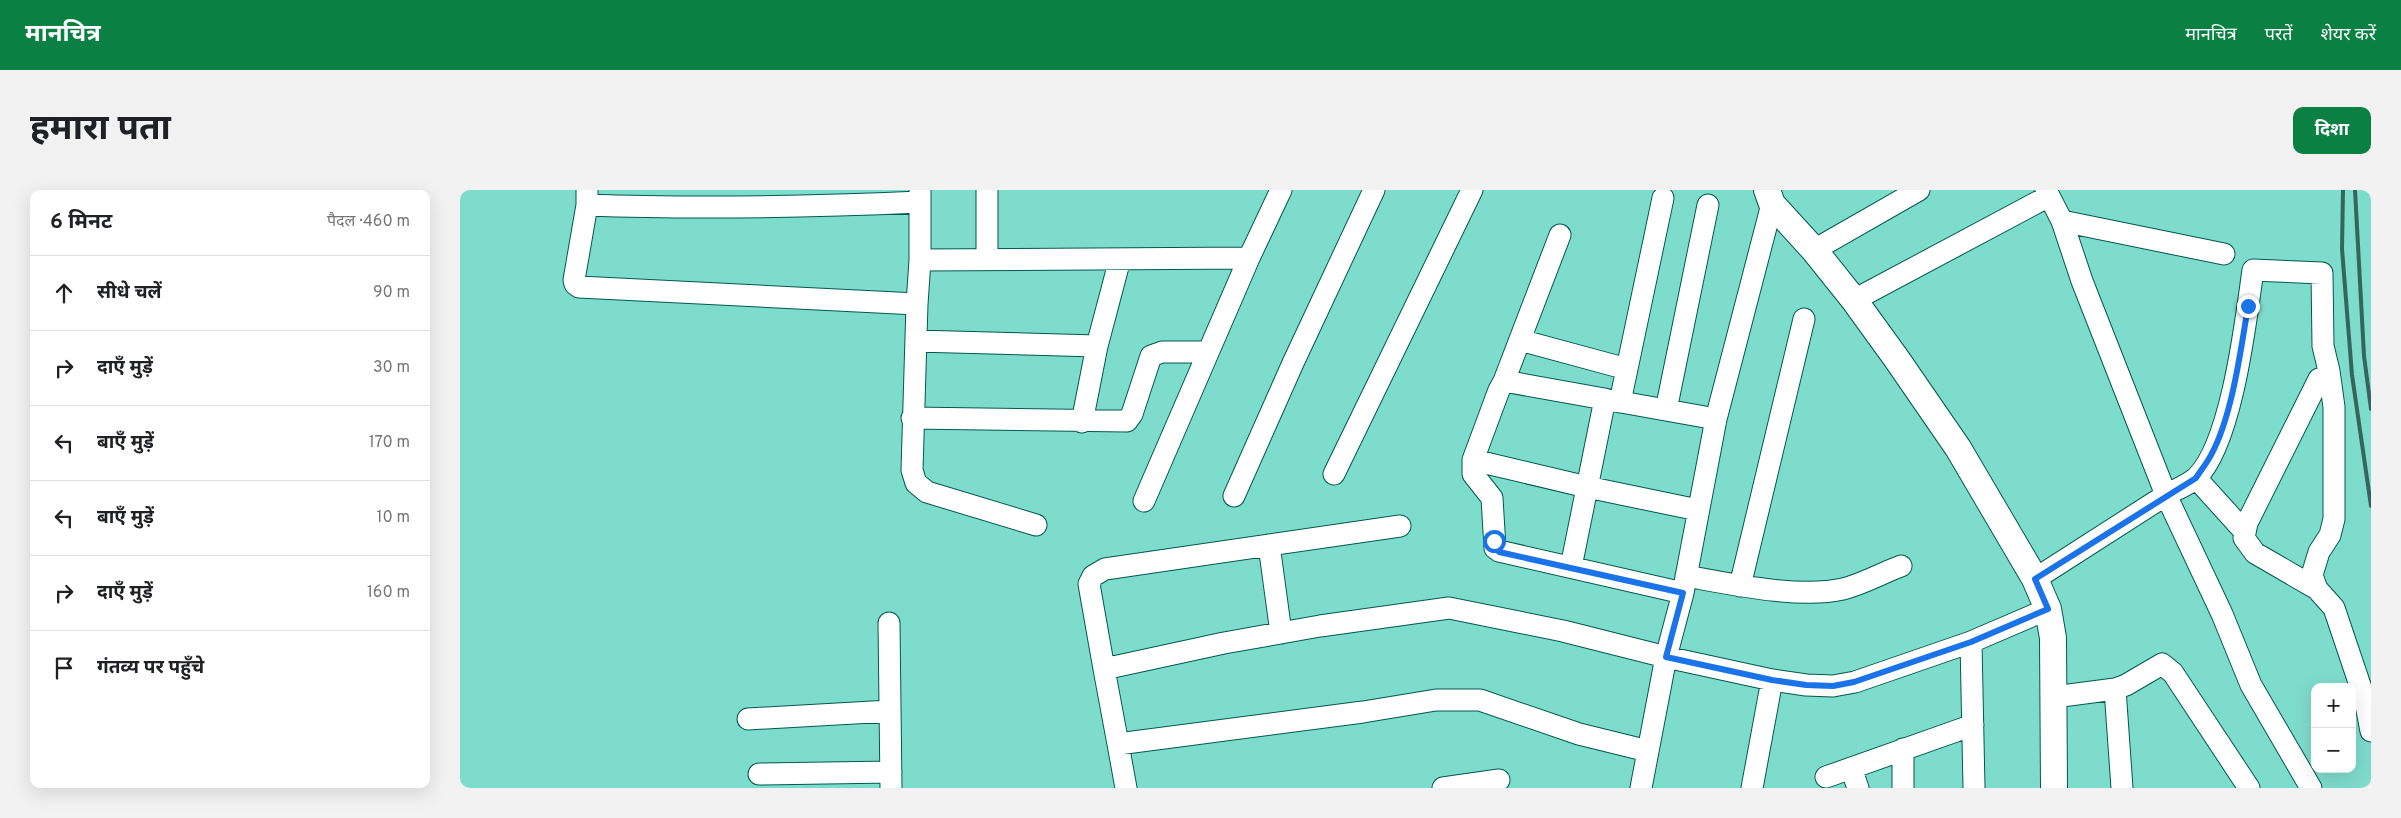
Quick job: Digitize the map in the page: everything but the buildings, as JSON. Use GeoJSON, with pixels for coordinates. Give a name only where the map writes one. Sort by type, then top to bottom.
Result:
{"type":"FeatureCollection","features":[{"type":"Feature","properties":{"kind":"main road"},"geometry":{"type":"LineString","coordinates":[[1770,197],[1854,300],[1958,448],[2035,579],[2048,609],[2053,638],[2054,788]]}},
{"type":"Feature","properties":{"kind":"street"},"geometry":{"type":"LineString","coordinates":[[987,190],[987,259]]}},
{"type":"Feature","properties":{"kind":"street"},"geometry":{"type":"LineString","coordinates":[[1144,501],[1249,258],[1281,190]]}},
{"type":"Feature","properties":{"kind":"street"},"geometry":{"type":"LineString","coordinates":[[1234,496],[1293,363],[1374,190]]}},
{"type":"Feature","properties":{"kind":"street"},"geometry":{"type":"LineString","coordinates":[[1334,474],[1472,190]]}},
{"type":"Feature","properties":{"kind":"street"},"geometry":{"type":"LineString","coordinates":[[1814,250],[1919,190]]}},
{"type":"Feature","properties":{"kind":"street"},"geometry":{"type":"LineString","coordinates":[[1854,300],[2048,193],[2062,220],[2082,281],[2166,495],[2222,614],[2250,685],[2311,788]]}},
{"type":"Feature","properties":{"kind":"street"},"geometry":{"type":"LineString","coordinates":[[916,304],[579,287],[574,284],[574,280],[587,197],[679,208],[823,206],[920,196],[920,260],[916,304],[912,418],[912,470],[916,482],[927,492],[1036,525]]}},
{"type":"Feature","properties":{"kind":"street"},"geometry":{"type":"LineString","coordinates":[[1641,788],[1666,657],[1684,584],[1716,419],[1770,197]]}},
{"type":"Feature","properties":{"kind":"street"},"geometry":{"type":"LineString","coordinates":[[1571,567],[1587,487],[1612,401],[1627,369],[1663,198]]}},
{"type":"Feature","properties":{"kind":"street"},"geometry":{"type":"LineString","coordinates":[[1666,410],[1708,205]]}},
{"type":"Feature","properties":{"kind":"street"},"geometry":{"type":"LineString","coordinates":[[2062,220],[2224,254]]}},
{"type":"Feature","properties":{"kind":"street"},"geometry":{"type":"LineString","coordinates":[[1560,235],[1473,460],[1474,474],[1492,498],[1495,548],[1499,552],[1571,567],[1684,584],[1740,586],[1806,592],[1843,589],[1901,566]]}},
{"type":"Feature","properties":{"kind":"street"},"geometry":{"type":"LineString","coordinates":[[920,260],[1249,258]]}},
{"type":"Feature","properties":{"kind":"street"},"geometry":{"type":"LineString","coordinates":[[1082,422],[1097,346],[1120,259]]}},
{"type":"Feature","properties":{"kind":"street"},"geometry":{"type":"LineString","coordinates":[[2035,579],[2166,495],[2196,478],[2211,455],[2222,431],[2240,359],[2253,270],[2322,273],[2323,346],[2334,407],[2334,519],[2330,535],[2319,552],[2312,575],[2317,589]]}},
{"type":"Feature","properties":{"kind":"street"},"geometry":{"type":"LineString","coordinates":[[1740,586],[1804,319]]}},
{"type":"Feature","properties":{"kind":"street"},"geometry":{"type":"LineString","coordinates":[[1520,340],[1627,369]]}},
{"type":"Feature","properties":{"kind":"street"},"geometry":{"type":"LineString","coordinates":[[916,341],[1097,346]]}},
{"type":"Feature","properties":{"kind":"street"},"geometry":{"type":"LineString","coordinates":[[912,418],[1124,422],[1130,419],[1151,356],[1162,352],[1208,352]]}},
{"type":"Feature","properties":{"kind":"street"},"geometry":{"type":"LineString","coordinates":[[2319,379],[2244,532],[2244,538],[2255,553],[2317,589],[2334,608],[2365,700],[2371,731]]}},
{"type":"Feature","properties":{"kind":"street"},"geometry":{"type":"LineString","coordinates":[[1504,381],[1716,419]]}},
{"type":"Feature","properties":{"kind":"street"},"geometry":{"type":"LineString","coordinates":[[1473,460],[1587,487],[1698,510]]}},
{"type":"Feature","properties":{"kind":"street"},"geometry":{"type":"LineString","coordinates":[[2196,478],[2244,532]]}},
{"type":"Feature","properties":{"kind":"street"},"geometry":{"type":"LineString","coordinates":[[1126,788],[1089,584],[1093,576],[1105,569],[1400,526]]}},
{"type":"Feature","properties":{"kind":"street"},"geometry":{"type":"LineString","coordinates":[[1269,546],[1281,633]]}},
{"type":"Feature","properties":{"kind":"street"},"geometry":{"type":"LineString","coordinates":[[1104,669],[1281,633],[1449,608],[1563,631],[1666,657],[1772,680],[1815,686],[1833,686],[1854,682],[1971,642],[2048,609]]}},
{"type":"Feature","properties":{"kind":"street"},"geometry":{"type":"LineString","coordinates":[[759,774],[891,780],[889,623]]}},
{"type":"Feature","properties":{"kind":"street"},"geometry":{"type":"LineString","coordinates":[[1971,642],[1974,788]]}},
{"type":"Feature","properties":{"kind":"street"},"geometry":{"type":"LineString","coordinates":[[2054,697],[2115,689],[2126,685],[2155,666],[2162,664],[2167,667],[2249,788]]}},
{"type":"Feature","properties":{"kind":"street"},"geometry":{"type":"LineString","coordinates":[[1752,788],[1772,680]]}},
{"type":"Feature","properties":{"kind":"street"},"geometry":{"type":"LineString","coordinates":[[2115,689],[2122,788]]}},
{"type":"Feature","properties":{"kind":"street"},"geometry":{"type":"LineString","coordinates":[[1118,744],[1363,712],[1436,700],[1480,700],[1579,734],[1648,751]]}},
{"type":"Feature","properties":{"kind":"street"},"geometry":{"type":"LineString","coordinates":[[748,719],[890,711]]}},
{"type":"Feature","properties":{"kind":"street"},"geometry":{"type":"LineString","coordinates":[[1826,777],[1973,725]]}},
{"type":"Feature","properties":{"kind":"street"},"geometry":{"type":"LineString","coordinates":[[1903,750],[1903,788]]}},
{"type":"Feature","properties":{"kind":"street"},"geometry":{"type":"LineString","coordinates":[[1851,768],[1858,788]]}},
{"type":"Feature","properties":{"kind":"street"},"geometry":{"type":"LineString","coordinates":[[1443,788],[1499,780]]}},
{"type":"Feature","properties":{"kind":"railway"},"geometry":{"type":"LineString","coordinates":[[2343,190],[2342,249],[2352,375],[2371,506]]}},
{"type":"Feature","properties":{"kind":"railway"},"geometry":{"type":"LineString","coordinates":[[2355,190],[2364,356],[2371,409]]}},
{"type":"Feature","properties":{"kind":"route"},"geometry":{"type":"LineString","coordinates":[[1494,541],[1495,548],[1499,552],[1683,593],[1666,657],[1772,680],[1806,685],[1833,686],[1854,682],[1971,642],[2048,609],[2035,579],[2166,495],[2196,478],[2211,455],[2222,431],[2240,359],[2248,306]]}}]}
